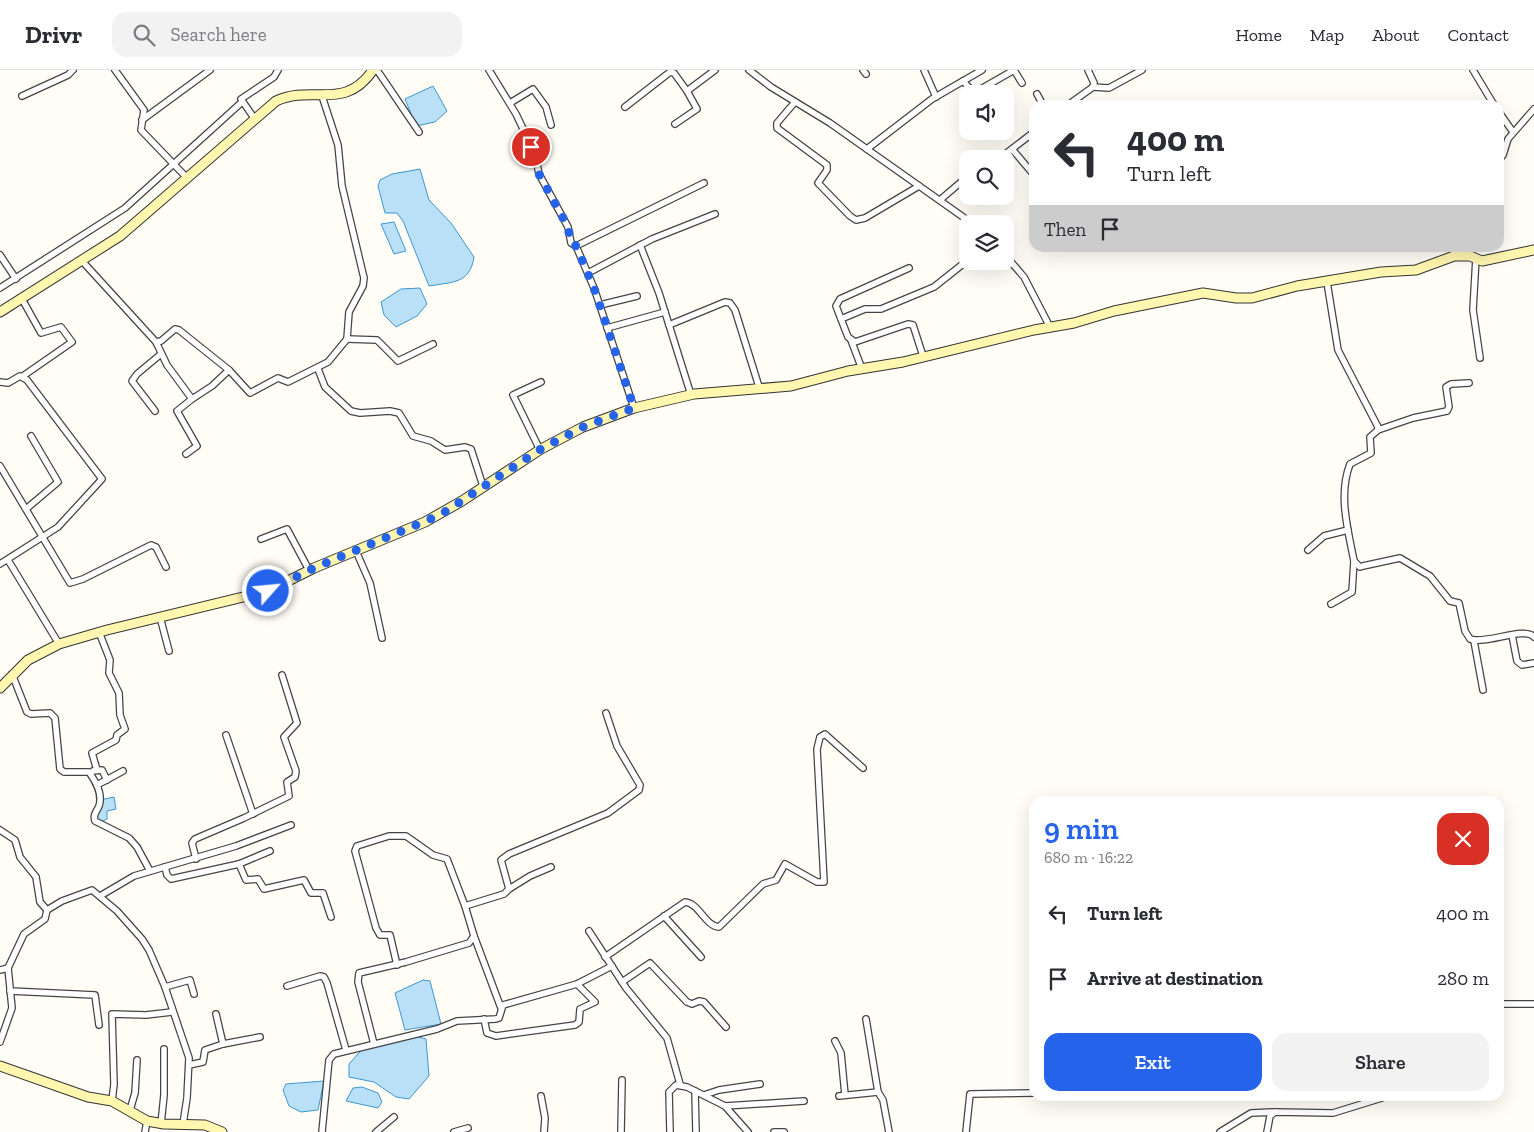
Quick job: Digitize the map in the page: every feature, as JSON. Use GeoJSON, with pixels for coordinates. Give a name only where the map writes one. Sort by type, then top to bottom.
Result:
{"type":"FeatureCollection","features":[{"type":"Feature","properties":{"kind":"street"},"geometry":{"type":"LineString","coordinates":[[22,96],[68,76],[73,70]]}},
{"type":"Feature","properties":{"kind":"street"},"geometry":{"type":"LineString","coordinates":[[115,70],[144,110],[140,128],[179,170]]}},
{"type":"Feature","properties":{"kind":"street"},"geometry":{"type":"LineString","coordinates":[[142,120],[210,70]]}},
{"type":"Feature","properties":{"kind":"street"},"geometry":{"type":"LineString","coordinates":[[247,110],[243,97],[274,77],[278,70]]}},
{"type":"Feature","properties":{"kind":"street"},"geometry":{"type":"LineString","coordinates":[[0,288],[118,213],[179,170],[247,110],[292,96],[322,96],[351,92],[375,70],[419,132]]}},
{"type":"Feature","properties":{"kind":"street"},"geometry":{"type":"LineString","coordinates":[[489,70],[510,103],[534,154],[539,174],[568,227],[571,243],[576,246],[588,273],[634,408]]}},
{"type":"Feature","properties":{"kind":"street"},"geometry":{"type":"LineString","coordinates":[[687,91],[715,70]]}},
{"type":"Feature","properties":{"kind":"street"},"geometry":{"type":"LineString","coordinates":[[749,70],[867,149],[961,215]]}},
{"type":"Feature","properties":{"kind":"street"},"geometry":{"type":"LineString","coordinates":[[924,70],[936,97]]}},
{"type":"Feature","properties":{"kind":"street"},"geometry":{"type":"LineString","coordinates":[[867,149],[901,121],[936,97],[982,70]]}},
{"type":"Feature","properties":{"kind":"street"},"geometry":{"type":"LineString","coordinates":[[963,82],[974,93],[1014,70],[1022,83]]}},
{"type":"Feature","properties":{"kind":"street"},"geometry":{"type":"LineString","coordinates":[[1088,70],[1094,83],[1093,87]]}},
{"type":"Feature","properties":{"kind":"street"},"geometry":{"type":"LineString","coordinates":[[1075,100],[1093,87],[1109,88],[1142,70]]}},
{"type":"Feature","properties":{"kind":"street"},"geometry":{"type":"LineString","coordinates":[[1473,70],[1491,100]]}},
{"type":"Feature","properties":{"kind":"street"},"geometry":{"type":"LineString","coordinates":[[625,107],[672,72],[687,91],[697,109],[675,124]]}},
{"type":"Feature","properties":{"kind":"street"},"geometry":{"type":"LineString","coordinates":[[510,103],[533,89],[546,107],[551,125]]}},
{"type":"Feature","properties":{"kind":"street"},"geometry":{"type":"LineString","coordinates":[[1036,94],[1040,100]]}},
{"type":"Feature","properties":{"kind":"street"},"geometry":{"type":"LineString","coordinates":[[156,342],[161,341],[175,329],[180,330],[228,370],[246,390],[252,393],[278,378],[287,382],[318,369],[328,362],[347,339],[349,312],[363,286],[364,278],[342,186],[338,145],[322,96]]}},
{"type":"Feature","properties":{"kind":"street"},"geometry":{"type":"LineString","coordinates":[[795,102],[777,123],[777,128],[828,165],[828,170],[818,183],[850,216],[856,220],[865,218],[919,186]]}},
{"type":"Feature","properties":{"kind":"street"},"geometry":{"type":"LineString","coordinates":[[1504,150],[1513,132],[1534,109]]}},
{"type":"Feature","properties":{"kind":"street"},"geometry":{"type":"LineString","coordinates":[[0,312],[83,262],[120,236],[179,170],[247,110]]}},
{"type":"Feature","properties":{"kind":"street"},"geometry":{"type":"LineString","coordinates":[[1504,119],[1513,132]]}},
{"type":"Feature","properties":{"kind":"street"},"geometry":{"type":"LineString","coordinates":[[1029,136],[1012,149],[1029,169]]}},
{"type":"Feature","properties":{"kind":"street"},"geometry":{"type":"LineString","coordinates":[[576,246],[704,183]]}},
{"type":"Feature","properties":{"kind":"street"},"geometry":{"type":"LineString","coordinates":[[940,200],[959,184]]}},
{"type":"Feature","properties":{"kind":"street"},"geometry":{"type":"LineString","coordinates":[[588,273],[640,245],[715,214]]}},
{"type":"Feature","properties":{"kind":"street"},"geometry":{"type":"LineString","coordinates":[[640,245],[665,312],[691,395]]}},
{"type":"Feature","properties":{"kind":"street"},"geometry":{"type":"LineString","coordinates":[[0,688],[12,674],[38,652],[59,644],[99,632],[268,591],[309,570],[440,515],[540,450],[583,427],[634,408],[691,395],[791,386],[1114,311],[1203,293],[1243,299],[1297,286],[1362,275],[1408,271],[1454,256],[1472,254],[1482,261],[1534,250]]}},
{"type":"Feature","properties":{"kind":"street"},"geometry":{"type":"LineString","coordinates":[[1472,254],[1474,320],[1480,358]]}},
{"type":"Feature","properties":{"kind":"street"},"geometry":{"type":"LineString","coordinates":[[0,255],[16,279]]}},
{"type":"Feature","properties":{"kind":"street"},"geometry":{"type":"LineString","coordinates":[[83,262],[156,342],[161,354],[192,398]]}},
{"type":"Feature","properties":{"kind":"street"},"geometry":{"type":"LineString","coordinates":[[1014,265],[1024,277],[1050,327]]}},
{"type":"Feature","properties":{"kind":"street"},"geometry":{"type":"LineString","coordinates":[[841,319],[865,309],[881,309],[934,287],[959,267]]}},
{"type":"Feature","properties":{"kind":"street"},"geometry":{"type":"LineString","coordinates":[[862,369],[836,306],[840,299],[909,268]]}},
{"type":"Feature","properties":{"kind":"street"},"geometry":{"type":"LineString","coordinates":[[1327,282],[1338,350],[1375,418],[1378,430]]}},
{"type":"Feature","properties":{"kind":"street"},"geometry":{"type":"LineString","coordinates":[[600,305],[638,296]]}},
{"type":"Feature","properties":{"kind":"street"},"geometry":{"type":"LineString","coordinates":[[0,382],[8,383],[23,376],[72,342],[61,327],[41,333],[22,299]]}},
{"type":"Feature","properties":{"kind":"street"},"geometry":{"type":"LineString","coordinates":[[669,325],[725,302],[732,305],[760,390]]}},
{"type":"Feature","properties":{"kind":"street"},"geometry":{"type":"LineString","coordinates":[[607,328],[665,312]]}},
{"type":"Feature","properties":{"kind":"street"},"geometry":{"type":"LineString","coordinates":[[851,340],[859,341],[911,324],[914,327],[923,356]]}},
{"type":"Feature","properties":{"kind":"street"},"geometry":{"type":"LineString","coordinates":[[347,339],[377,340],[398,361],[433,344]]}},
{"type":"Feature","properties":{"kind":"street"},"geometry":{"type":"LineString","coordinates":[[155,411],[132,381],[137,374],[161,354]]}},
{"type":"Feature","properties":{"kind":"street"},"geometry":{"type":"LineString","coordinates":[[318,369],[325,387],[351,411],[360,414],[395,412],[401,415],[416,437],[431,441],[445,450],[465,447],[471,449],[483,486]]}},
{"type":"Feature","properties":{"kind":"street"},"geometry":{"type":"LineString","coordinates":[[186,454],[197,446],[177,411],[192,398],[212,386],[228,370]]}},
{"type":"Feature","properties":{"kind":"street"},"geometry":{"type":"LineString","coordinates":[[0,564],[42,538],[79,507],[102,479],[23,376]]}},
{"type":"Feature","properties":{"kind":"street"},"geometry":{"type":"LineString","coordinates":[[540,450],[513,395],[541,382]]}},
{"type":"Feature","properties":{"kind":"street"},"geometry":{"type":"LineString","coordinates":[[1331,604],[1352,592],[1354,561],[1344,496],[1347,471],[1353,461],[1371,452],[1370,437],[1378,430],[1412,418],[1447,411],[1449,407],[1446,387],[1451,384],[1469,383]]}},
{"type":"Feature","properties":{"kind":"street"},"geometry":{"type":"LineString","coordinates":[[26,509],[58,482],[31,436]]}},
{"type":"Feature","properties":{"kind":"street"},"geometry":{"type":"LineString","coordinates":[[0,466],[70,583],[83,579],[151,544],[156,546],[166,567]]}},
{"type":"Feature","properties":{"kind":"street"},"geometry":{"type":"LineString","coordinates":[[261,539],[287,529],[309,570]]}},
{"type":"Feature","properties":{"kind":"street"},"geometry":{"type":"LineString","coordinates":[[1308,550],[1324,536],[1348,530]]}},
{"type":"Feature","properties":{"kind":"street"},"geometry":{"type":"LineString","coordinates":[[356,551],[370,583],[382,638]]}},
{"type":"Feature","properties":{"kind":"street"},"geometry":{"type":"LineString","coordinates":[[1354,561],[1360,567],[1400,558],[1427,574],[1450,600],[1460,603],[1466,634],[1474,641],[1483,690]]}},
{"type":"Feature","properties":{"kind":"street"},"geometry":{"type":"LineString","coordinates":[[8,560],[59,644]]}},
{"type":"Feature","properties":{"kind":"street"},"geometry":{"type":"LineString","coordinates":[[160,617],[169,651]]}},
{"type":"Feature","properties":{"kind":"street"},"geometry":{"type":"LineString","coordinates":[[97,770],[92,753],[116,740],[117,735],[124,729],[120,715],[119,693],[109,673],[110,660],[99,632]]}},
{"type":"Feature","properties":{"kind":"street"},"geometry":{"type":"LineString","coordinates":[[1474,641],[1526,633],[1534,637]]}},
{"type":"Feature","properties":{"kind":"street"},"geometry":{"type":"LineString","coordinates":[[1512,636],[1517,661],[1522,665],[1534,663]]}},
{"type":"Feature","properties":{"kind":"street"},"geometry":{"type":"LineString","coordinates":[[12,674],[28,712],[32,714],[50,713],[54,716],[60,769],[64,772],[103,770],[108,780]]}},
{"type":"Feature","properties":{"kind":"street"},"geometry":{"type":"LineString","coordinates":[[196,859],[192,843],[195,839],[289,796],[287,782],[296,774],[284,737],[297,723],[282,675]]}},
{"type":"Feature","properties":{"kind":"street"},"geometry":{"type":"LineString","coordinates":[[509,890],[501,866],[501,860],[608,813],[640,788],[617,746],[606,713]]}},
{"type":"Feature","properties":{"kind":"street"},"geometry":{"type":"LineString","coordinates":[[226,735],[253,814]]}},
{"type":"Feature","properties":{"kind":"street"},"geometry":{"type":"LineString","coordinates":[[606,957],[664,916],[688,902],[713,926],[719,927],[763,884],[776,880],[785,864],[817,882],[824,882],[817,749],[820,737],[822,735],[827,736],[863,768]]}},
{"type":"Feature","properties":{"kind":"street"},"geometry":{"type":"LineString","coordinates":[[97,784],[123,771]]}},
{"type":"Feature","properties":{"kind":"street"},"geometry":{"type":"LineString","coordinates":[[89,772],[97,784],[100,800],[94,814],[95,821],[129,838],[137,847],[150,871]]}},
{"type":"Feature","properties":{"kind":"street"},"geometry":{"type":"LineString","coordinates":[[100,896],[125,880],[248,842],[291,825]]}},
{"type":"Feature","properties":{"kind":"street"},"geometry":{"type":"LineString","coordinates":[[0,830],[15,840],[20,857],[36,877],[40,902],[47,910]]}},
{"type":"Feature","properties":{"kind":"street"},"geometry":{"type":"LineString","coordinates":[[322,1132],[329,1060],[334,1054],[437,1029],[456,1021],[500,1018],[501,1008],[447,859],[433,855],[411,838],[399,835],[389,836],[357,846],[355,851],[376,928],[380,935],[390,935],[397,964]]}},
{"type":"Feature","properties":{"kind":"street"},"geometry":{"type":"LineString","coordinates":[[165,867],[167,875],[171,879],[239,864],[270,851]]}},
{"type":"Feature","properties":{"kind":"street"},"geometry":{"type":"LineString","coordinates":[[239,864],[246,880],[258,879],[264,889],[304,880],[312,894],[323,893],[331,917]]}},
{"type":"Feature","properties":{"kind":"street"},"geometry":{"type":"LineString","coordinates":[[465,906],[504,894],[530,876],[551,867]]}},
{"type":"Feature","properties":{"kind":"street"},"geometry":{"type":"LineString","coordinates":[[47,910],[89,890],[100,896],[147,945],[185,1041],[189,1065],[183,1124]]}},
{"type":"Feature","properties":{"kind":"street"},"geometry":{"type":"LineString","coordinates":[[0,1042],[12,1008],[8,968],[24,934],[45,919],[47,910]]}},
{"type":"Feature","properties":{"kind":"street"},"geometry":{"type":"LineString","coordinates":[[664,916],[701,957]]}},
{"type":"Feature","properties":{"kind":"street"},"geometry":{"type":"LineString","coordinates":[[590,931],[622,982],[667,1038],[680,1084]]}},
{"type":"Feature","properties":{"kind":"street"},"geometry":{"type":"LineString","coordinates":[[374,1044],[357,977],[359,973],[460,947],[472,941],[474,936]]}},
{"type":"Feature","properties":{"kind":"street"},"geometry":{"type":"LineString","coordinates":[[622,982],[650,963],[687,1002],[692,1004],[699,1001],[704,1002],[726,1027]]}},
{"type":"Feature","properties":{"kind":"street"},"geometry":{"type":"LineString","coordinates":[[501,1008],[508,1004],[577,984],[612,966]]}},
{"type":"Feature","properties":{"kind":"street"},"geometry":{"type":"LineString","coordinates":[[0,970],[8,968]]}},
{"type":"Feature","properties":{"kind":"street"},"geometry":{"type":"LineString","coordinates":[[287,986],[324,976],[346,1050]]}},
{"type":"Feature","properties":{"kind":"street"},"geometry":{"type":"LineString","coordinates":[[165,987],[190,980],[194,994]]}},
{"type":"Feature","properties":{"kind":"street"},"geometry":{"type":"LineString","coordinates":[[484,1019],[487,1033],[496,1036],[576,1025],[579,1022],[580,1008],[595,1002],[577,984]]}},
{"type":"Feature","properties":{"kind":"street"},"geometry":{"type":"LineString","coordinates":[[10,991],[95,994],[98,1025]]}},
{"type":"Feature","properties":{"kind":"street"},"geometry":{"type":"LineString","coordinates":[[1504,1004],[1534,1004]]}},
{"type":"Feature","properties":{"kind":"street"},"geometry":{"type":"LineString","coordinates":[[112,1102],[114,1084],[112,1014],[146,1015],[172,1012]]}},
{"type":"Feature","properties":{"kind":"street"},"geometry":{"type":"LineString","coordinates":[[216,1014],[223,1044]]}},
{"type":"Feature","properties":{"kind":"street"},"geometry":{"type":"LineString","coordinates":[[866,1019],[878,1092],[883,1100],[889,1132]]}},
{"type":"Feature","properties":{"kind":"street"},"geometry":{"type":"LineString","coordinates":[[189,1065],[203,1062],[204,1051],[223,1044],[260,1037]]}},
{"type":"Feature","properties":{"kind":"street"},"geometry":{"type":"LineString","coordinates":[[836,1041],[841,1053],[842,1096],[878,1092]]}},
{"type":"Feature","properties":{"kind":"street"},"geometry":{"type":"LineString","coordinates":[[161,1124],[164,1096],[164,1049]]}},
{"type":"Feature","properties":{"kind":"street"},"geometry":{"type":"LineString","coordinates":[[130,1110],[135,1093],[137,1060]]}},
{"type":"Feature","properties":{"kind":"street"},"geometry":{"type":"LineString","coordinates":[[0,1066],[88,1097],[112,1102],[130,1110],[147,1121],[161,1124],[183,1124],[222,1132]]}},
{"type":"Feature","properties":{"kind":"street"},"geometry":{"type":"LineString","coordinates":[[621,1132],[622,1080]]}},
{"type":"Feature","properties":{"kind":"street"},"geometry":{"type":"LineString","coordinates":[[670,1132],[669,1092],[674,1086],[680,1084],[725,1106],[748,1132]]}},
{"type":"Feature","properties":{"kind":"street"},"geometry":{"type":"LineString","coordinates":[[704,1095],[719,1090],[760,1084]]}},
{"type":"Feature","properties":{"kind":"street"},"geometry":{"type":"LineString","coordinates":[[695,1091],[696,1132]]}},
{"type":"Feature","properties":{"kind":"street"},"geometry":{"type":"LineString","coordinates":[[966,1132],[970,1094],[1029,1093]]}},
{"type":"Feature","properties":{"kind":"street"},"geometry":{"type":"LineString","coordinates":[[541,1096],[545,1118],[544,1132]]}},
{"type":"Feature","properties":{"kind":"street"},"geometry":{"type":"LineString","coordinates":[[725,1106],[804,1101]]}},
{"type":"Feature","properties":{"kind":"street"},"geometry":{"type":"LineString","coordinates":[[1220,1132],[1251,1114],[1275,1112],[1327,1114],[1369,1101]]}},
{"type":"Feature","properties":{"kind":"street"},"geometry":{"type":"LineString","coordinates":[[1267,1132],[1270,1116],[1275,1112]]}},
{"type":"Feature","properties":{"kind":"street"},"geometry":{"type":"LineString","coordinates":[[376,1132],[394,1117]]}},
{"type":"Feature","properties":{"kind":"street"},"geometry":{"type":"LineString","coordinates":[[145,1132],[147,1121]]}},
{"type":"Feature","properties":{"kind":"street"},"geometry":{"type":"LineString","coordinates":[[454,1132],[468,1128]]}},
{"type":"Feature","properties":{"kind":"street"},"geometry":{"type":"LineString","coordinates":[[774,1132],[784,1132]]}},
{"type":"Feature","properties":{"kind":"water"},"geometry":{"type":"Polygon","coordinates":[[[433,86],[447,111],[435,122],[416,126],[405,99],[433,86]]]}},
{"type":"Feature","properties":{"kind":"water"},"geometry":{"type":"Polygon","coordinates":[[[420,169],[429,200],[451,223],[474,257],[469,272],[459,280],[429,286],[403,221],[397,213],[385,213],[378,186],[380,180],[392,174],[420,169]]]}},
{"type":"Feature","properties":{"kind":"water"},"geometry":{"type":"Polygon","coordinates":[[[394,222],[406,251],[394,254],[381,224],[394,222]]]}},
{"type":"Feature","properties":{"kind":"water"},"geometry":{"type":"Polygon","coordinates":[[[420,288],[427,304],[417,316],[396,327],[384,315],[381,302],[401,289],[420,288]]]}},
{"type":"Feature","properties":{"kind":"water"},"geometry":{"type":"Polygon","coordinates":[[[114,797],[116,809],[107,811],[107,819],[99,823],[95,816],[102,807],[100,800],[114,797]]]}},
{"type":"Feature","properties":{"kind":"water"},"geometry":{"type":"Polygon","coordinates":[[[423,980],[430,981],[441,1024],[405,1030],[395,993],[423,980]]]}},
{"type":"Feature","properties":{"kind":"water"},"geometry":{"type":"Polygon","coordinates":[[[415,1036],[426,1039],[429,1076],[409,1099],[396,1097],[374,1082],[349,1077],[349,1064],[365,1046],[415,1036]]]}},
{"type":"Feature","properties":{"kind":"water"},"geometry":{"type":"Polygon","coordinates":[[[324,1081],[318,1110],[301,1112],[289,1106],[283,1090],[286,1084],[324,1081]]]}},
{"type":"Feature","properties":{"kind":"water"},"geometry":{"type":"Polygon","coordinates":[[[362,1087],[378,1093],[382,1102],[378,1108],[346,1101],[353,1088],[362,1087]]]}},
{"type":"Feature","properties":{"kind":"route"},"geometry":{"type":"LineString","coordinates":[[268,591],[314,568],[440,515],[541,449],[601,419],[634,408],[594,288],[576,246],[571,243],[568,227],[536,168],[535,157],[531,147]]}}]}
